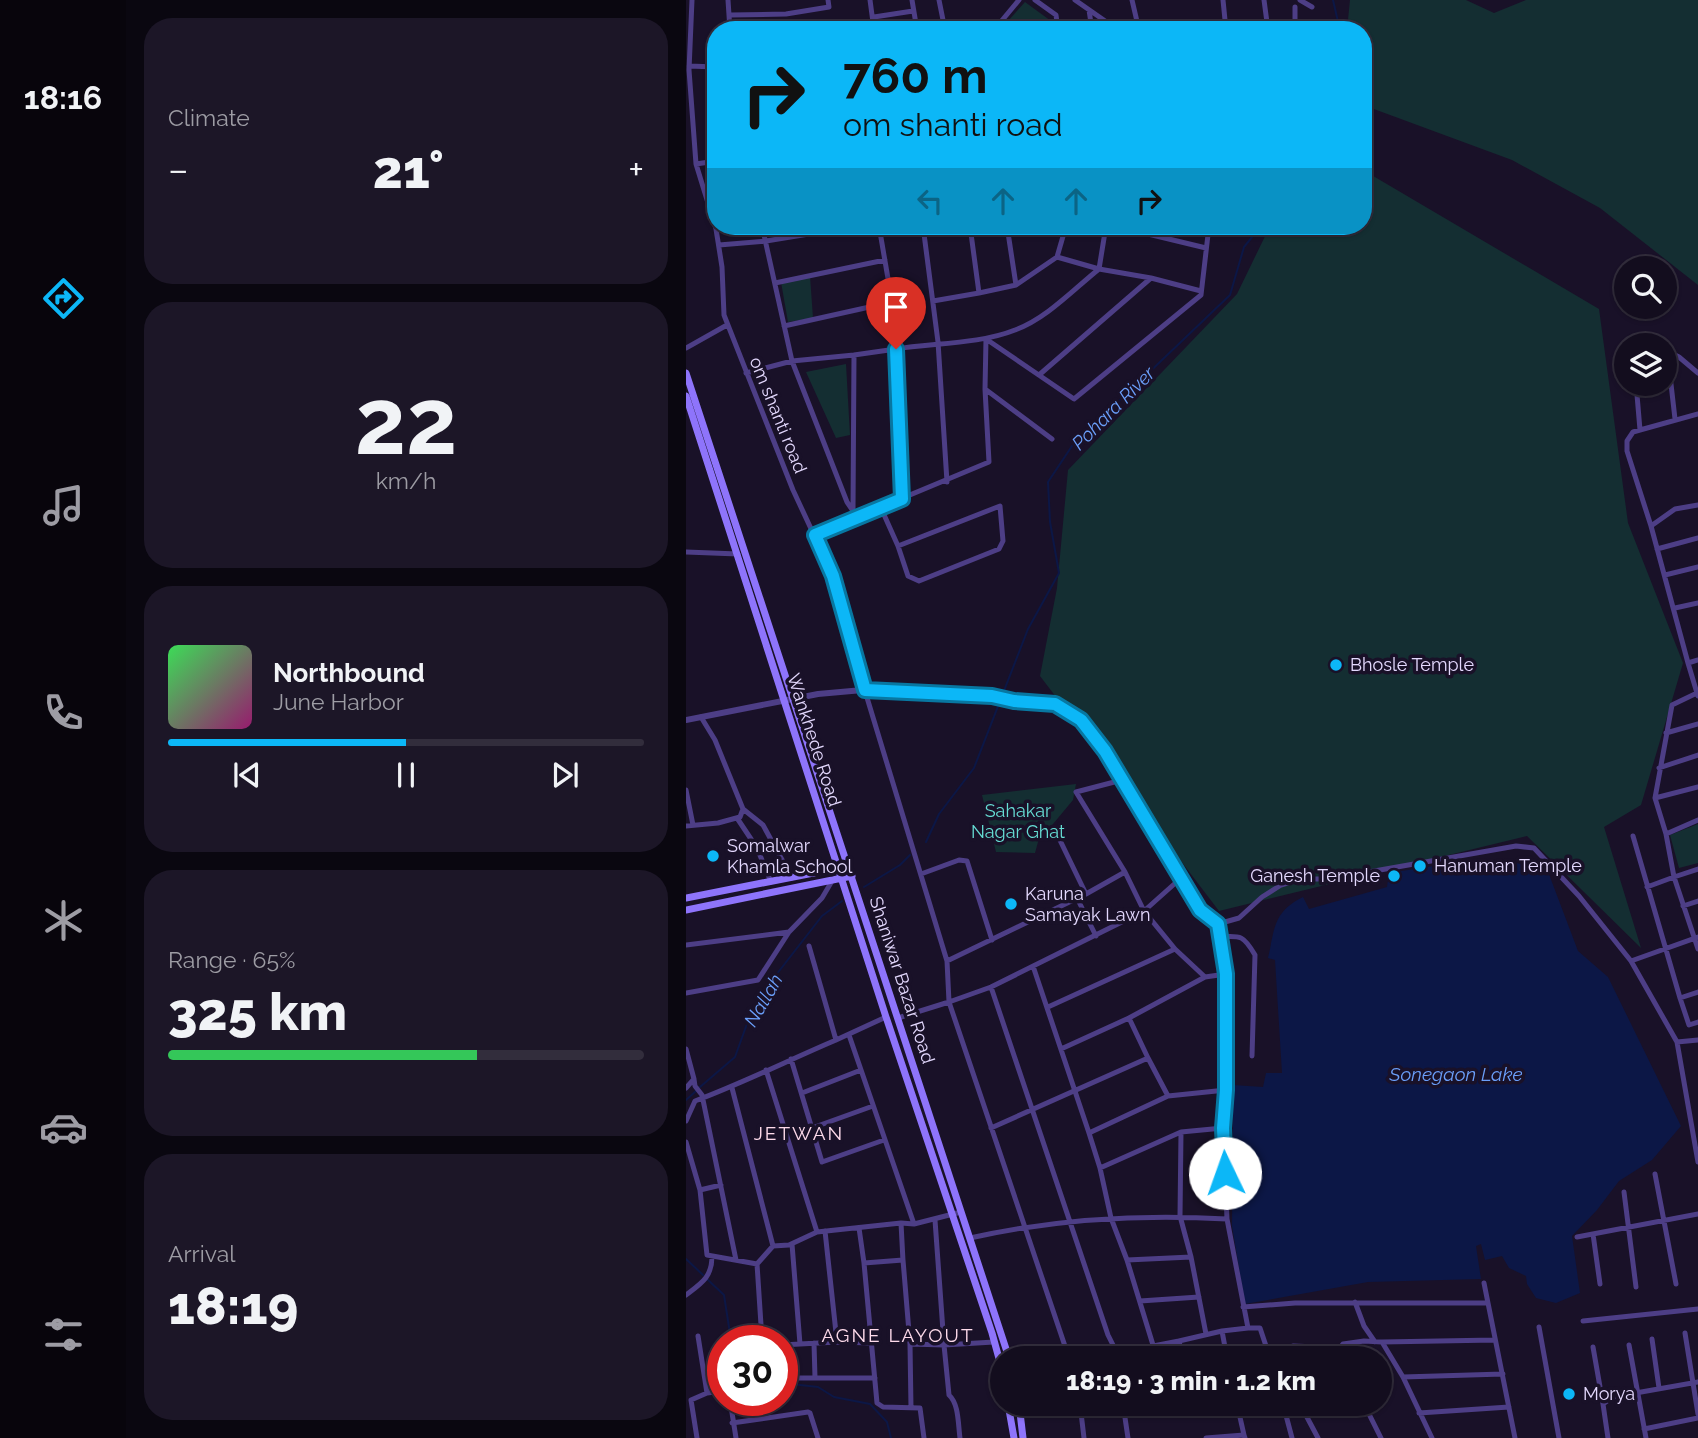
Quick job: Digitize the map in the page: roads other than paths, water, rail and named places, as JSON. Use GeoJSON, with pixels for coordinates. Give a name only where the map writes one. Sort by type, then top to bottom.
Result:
{"type":"FeatureCollection","features":[{"type":"Feature","properties":{"kind":"main road","name":"Shaniwar Bazar Road"},"geometry":{"type":"LineString","coordinates":[[686,373],[1005,1346]]}},
{"type":"Feature","properties":{"kind":"main road","name":"Wankhede Road"},"geometry":{"type":"LineString","coordinates":[[686,396],[995,1346]]}},
{"type":"Feature","properties":{"kind":"main road"},"geometry":{"type":"LineString","coordinates":[[686,898],[849,866]]}},
{"type":"Feature","properties":{"kind":"main road"},"geometry":{"type":"LineString","coordinates":[[686,909],[852,876]]}},
{"type":"Feature","properties":{"kind":"main road"},"geometry":{"type":"LineString","coordinates":[[1011,1416],[1014,1438]]}},
{"type":"Feature","properties":{"kind":"main road"},"geometry":{"type":"LineString","coordinates":[[1020,1416],[1023,1438]]}},
{"type":"Feature","properties":{"kind":"street","name":"om shanti road"},"geometry":{"type":"LineString","coordinates":[[692,0],[688,97],[696,164],[707,195]]}},
{"type":"Feature","properties":{"kind":"street"},"geometry":{"type":"LineString","coordinates":[[728,0],[730,21]]}},
{"type":"Feature","properties":{"kind":"street"},"geometry":{"type":"LineString","coordinates":[[730,15],[786,14],[829,7],[828,0]]}},
{"type":"Feature","properties":{"kind":"street"},"geometry":{"type":"LineString","coordinates":[[870,0],[874,21]]}},
{"type":"Feature","properties":{"kind":"street"},"geometry":{"type":"LineString","coordinates":[[912,0],[915,21]]}},
{"type":"Feature","properties":{"kind":"street"},"geometry":{"type":"LineString","coordinates":[[939,0],[943,21]]}},
{"type":"Feature","properties":{"kind":"street"},"geometry":{"type":"LineString","coordinates":[[1002,21],[1019,0]]}},
{"type":"Feature","properties":{"kind":"street"},"geometry":{"type":"LineString","coordinates":[[1035,0],[1056,15],[1057,21]]}},
{"type":"Feature","properties":{"kind":"street"},"geometry":{"type":"LineString","coordinates":[[1075,0],[1106,21]]}},
{"type":"Feature","properties":{"kind":"street"},"geometry":{"type":"LineString","coordinates":[[1132,0],[1137,21]]}},
{"type":"Feature","properties":{"kind":"street"},"geometry":{"type":"LineString","coordinates":[[1223,0],[1225,21]]}},
{"type":"Feature","properties":{"kind":"street"},"geometry":{"type":"LineString","coordinates":[[1264,0],[1267,21]]}},
{"type":"Feature","properties":{"kind":"street"},"geometry":{"type":"LineString","coordinates":[[1300,0],[1312,7]]}},
{"type":"Feature","properties":{"kind":"street"},"geometry":{"type":"LineString","coordinates":[[1295,7],[1295,21]]}},
{"type":"Feature","properties":{"kind":"street"},"geometry":{"type":"LineString","coordinates":[[874,17],[913,12]]}},
{"type":"Feature","properties":{"kind":"street"},"geometry":{"type":"LineString","coordinates":[[689,66],[707,67]]}},
{"type":"Feature","properties":{"kind":"street"},"geometry":{"type":"LineString","coordinates":[[696,164],[707,162]]}},
{"type":"Feature","properties":{"kind":"street","name":"om shanti road"},"geometry":{"type":"LineString","coordinates":[[717,235],[727,325],[793,489],[833,576],[947,961],[949,1002],[1065,1346]]}},
{"type":"Feature","properties":{"kind":"street"},"geometry":{"type":"LineString","coordinates":[[764,235],[792,361],[847,502],[857,517]]}},
{"type":"Feature","properties":{"kind":"street"},"geometry":{"type":"LineString","coordinates":[[719,245],[803,235]]}},
{"type":"Feature","properties":{"kind":"street"},"geometry":{"type":"LineString","coordinates":[[881,235],[892,302],[896,349],[902,499]]}},
{"type":"Feature","properties":{"kind":"street"},"geometry":{"type":"LineString","coordinates":[[924,235],[938,342],[947,482]]}},
{"type":"Feature","properties":{"kind":"street"},"geometry":{"type":"LineString","coordinates":[[971,235],[979,293]]}},
{"type":"Feature","properties":{"kind":"street"},"geometry":{"type":"LineString","coordinates":[[1008,235],[1016,285]]}},
{"type":"Feature","properties":{"kind":"street"},"geometry":{"type":"LineString","coordinates":[[933,300],[1016,285],[1057,257],[1063,235]]}},
{"type":"Feature","properties":{"kind":"street"},"geometry":{"type":"LineString","coordinates":[[746,373],[792,361],[938,342],[986,339],[1017,330],[1046,312],[1099,269],[1105,235]]}},
{"type":"Feature","properties":{"kind":"street"},"geometry":{"type":"LineString","coordinates":[[1152,235],[1206,248]]}},
{"type":"Feature","properties":{"kind":"street"},"geometry":{"type":"LineString","coordinates":[[986,339],[1074,399],[1201,295],[1208,235]]}},
{"type":"Feature","properties":{"kind":"street"},"geometry":{"type":"LineString","coordinates":[[1057,257],[1201,291]]}},
{"type":"Feature","properties":{"kind":"street"},"geometry":{"type":"LineString","coordinates":[[775,283],[885,260]]}},
{"type":"Feature","properties":{"kind":"street"},"geometry":{"type":"LineString","coordinates":[[1039,375],[1151,278]]}},
{"type":"Feature","properties":{"kind":"street"},"geometry":{"type":"LineString","coordinates":[[784,326],[892,302]]}},
{"type":"Feature","properties":{"kind":"street"},"geometry":{"type":"LineString","coordinates":[[686,348],[727,325]]}},
{"type":"Feature","properties":{"kind":"street"},"geometry":{"type":"LineString","coordinates":[[815,535],[947,482],[989,462],[985,389],[986,339]]}},
{"type":"Feature","properties":{"kind":"street"},"geometry":{"type":"LineString","coordinates":[[1675,419],[1667,351],[1698,373]]}},
{"type":"Feature","properties":{"kind":"street"},"geometry":{"type":"LineString","coordinates":[[853,511],[854,355]]}},
{"type":"Feature","properties":{"kind":"street"},"geometry":{"type":"LineString","coordinates":[[985,389],[1052,439]]}},
{"type":"Feature","properties":{"kind":"street"},"geometry":{"type":"LineString","coordinates":[[1637,396],[1640,430]]}},
{"type":"Feature","properties":{"kind":"street"},"geometry":{"type":"LineString","coordinates":[[1698,414],[1633,432],[1627,441],[1627,451],[1675,608],[1698,695],[1672,705],[1655,798],[1666,834],[1674,877],[1698,949]]}},
{"type":"Feature","properties":{"kind":"street"},"geometry":{"type":"LineString","coordinates":[[1651,526],[1675,509],[1698,505]]}},
{"type":"Feature","properties":{"kind":"street"},"geometry":{"type":"LineString","coordinates":[[881,508],[908,576],[919,581],[999,549],[1003,541],[1000,506],[898,547]]}},
{"type":"Feature","properties":{"kind":"street"},"geometry":{"type":"LineString","coordinates":[[1657,549],[1698,538]]}},
{"type":"Feature","properties":{"kind":"street"},"geometry":{"type":"LineString","coordinates":[[686,552],[738,554]]}},
{"type":"Feature","properties":{"kind":"street"},"geometry":{"type":"LineString","coordinates":[[1665,575],[1698,567]]}},
{"type":"Feature","properties":{"kind":"street"},"geometry":{"type":"LineString","coordinates":[[1675,608],[1698,603]]}},
{"type":"Feature","properties":{"kind":"street"},"geometry":{"type":"LineString","coordinates":[[1688,663],[1698,660]]}},
{"type":"Feature","properties":{"kind":"street"},"geometry":{"type":"LineString","coordinates":[[686,712],[686,719],[818,694],[865,690],[992,696],[1014,701],[1055,704],[1081,720],[1105,751],[1200,910],[1218,924],[1226,974],[1226,1090],[1223,1128],[1227,1219],[1248,1328]]}},
{"type":"Feature","properties":{"kind":"street"},"geometry":{"type":"LineString","coordinates":[[701,717],[715,740],[743,809],[763,825],[792,878]]}},
{"type":"Feature","properties":{"kind":"street"},"geometry":{"type":"LineString","coordinates":[[1666,733],[1698,724]]}},
{"type":"Feature","properties":{"kind":"street"},"geometry":{"type":"LineString","coordinates":[[1659,768],[1698,755]]}},
{"type":"Feature","properties":{"kind":"street"},"geometry":{"type":"LineString","coordinates":[[1122,780],[1076,792],[1125,872],[1144,911],[1175,948],[1205,977]]}},
{"type":"Feature","properties":{"kind":"street"},"geometry":{"type":"LineString","coordinates":[[1655,798],[1698,787]]}},
{"type":"Feature","properties":{"kind":"street"},"geometry":{"type":"LineString","coordinates":[[686,790],[694,825]]}},
{"type":"Feature","properties":{"kind":"street"},"geometry":{"type":"LineString","coordinates":[[686,826],[737,818],[743,809]]}},
{"type":"Feature","properties":{"kind":"street"},"geometry":{"type":"LineString","coordinates":[[737,818],[757,848],[771,882]]}},
{"type":"Feature","properties":{"kind":"street"},"geometry":{"type":"LineString","coordinates":[[1666,834],[1698,820]]}},
{"type":"Feature","properties":{"kind":"street"},"geometry":{"type":"LineString","coordinates":[[1056,832],[1086,894]]}},
{"type":"Feature","properties":{"kind":"street"},"geometry":{"type":"LineString","coordinates":[[1633,836],[1689,1025],[1698,1022]]}},
{"type":"Feature","properties":{"kind":"street"},"geometry":{"type":"LineString","coordinates":[[1218,924],[1239,918],[1262,897],[1281,885],[1300,879],[1329,879],[1516,846],[1534,848],[1579,896],[1631,961],[1677,1042],[1695,1116],[1698,1162]]}},
{"type":"Feature","properties":{"kind":"street"},"geometry":{"type":"LineString","coordinates":[[921,874],[959,860],[967,861],[992,940]]}},
{"type":"Feature","properties":{"kind":"street"},"geometry":{"type":"LineString","coordinates":[[1647,887],[1698,869]]}},
{"type":"Feature","properties":{"kind":"street"},"geometry":{"type":"LineString","coordinates":[[947,961],[1086,894],[1125,872]]}},
{"type":"Feature","properties":{"kind":"street"},"geometry":{"type":"LineString","coordinates":[[898,1018],[991,987],[1097,936],[1144,911],[1181,878]]}},
{"type":"Feature","properties":{"kind":"street"},"geometry":{"type":"LineString","coordinates":[[686,993],[758,980],[789,932],[822,898],[832,881]]}},
{"type":"Feature","properties":{"kind":"street"},"geometry":{"type":"LineString","coordinates":[[1077,898],[1097,936]]}},
{"type":"Feature","properties":{"kind":"street"},"geometry":{"type":"LineString","coordinates":[[1683,906],[1698,901]]}},
{"type":"Feature","properties":{"kind":"street"},"geometry":{"type":"LineString","coordinates":[[686,945],[789,932]]}},
{"type":"Feature","properties":{"kind":"street"},"geometry":{"type":"LineString","coordinates":[[1220,937],[1238,936],[1247,941],[1255,955],[1252,1056]]}},
{"type":"Feature","properties":{"kind":"street"},"geometry":{"type":"LineString","coordinates":[[1631,961],[1696,938]]}},
{"type":"Feature","properties":{"kind":"street"},"geometry":{"type":"LineString","coordinates":[[809,946],[836,1040]]}},
{"type":"Feature","properties":{"kind":"street"},"geometry":{"type":"LineString","coordinates":[[1048,1007],[1175,948]]}},
{"type":"Feature","properties":{"kind":"street"},"geometry":{"type":"LineString","coordinates":[[1033,966],[1089,1133],[1111,1218],[1153,1345]]}},
{"type":"Feature","properties":{"kind":"street"},"geometry":{"type":"LineString","coordinates":[[1061,1049],[1129,1018],[1205,977],[1226,974]]}},
{"type":"Feature","properties":{"kind":"street"},"geometry":{"type":"LineString","coordinates":[[991,987],[1030,1109],[1113,1346]]}},
{"type":"Feature","properties":{"kind":"street"},"geometry":{"type":"LineString","coordinates":[[1681,998],[1698,992]]}},
{"type":"Feature","properties":{"kind":"street"},"geometry":{"type":"LineString","coordinates":[[686,1121],[695,1101],[702,1097],[732,1088],[766,1069],[886,1017]]}},
{"type":"Feature","properties":{"kind":"street"},"geometry":{"type":"LineString","coordinates":[[1129,1018],[1168,1096]]}},
{"type":"Feature","properties":{"kind":"street"},"geometry":{"type":"LineString","coordinates":[[849,1035],[914,1224]]}},
{"type":"Feature","properties":{"kind":"street"},"geometry":{"type":"LineString","coordinates":[[1677,1042],[1698,1040]]}},
{"type":"Feature","properties":{"kind":"street"},"geometry":{"type":"LineString","coordinates":[[686,1049],[694,1082],[702,1097],[736,1260]]}},
{"type":"Feature","properties":{"kind":"street"},"geometry":{"type":"LineString","coordinates":[[991,1128],[1148,1058]]}},
{"type":"Feature","properties":{"kind":"street"},"geometry":{"type":"LineString","coordinates":[[791,1059],[822,1162],[884,1140]]}},
{"type":"Feature","properties":{"kind":"street"},"geometry":{"type":"LineString","coordinates":[[766,1069],[817,1232]]}},
{"type":"Feature","properties":{"kind":"street"},"geometry":{"type":"LineString","coordinates":[[803,1093],[860,1070]]}},
{"type":"Feature","properties":{"kind":"street"},"geometry":{"type":"LineString","coordinates":[[686,1088],[694,1082]]}},
{"type":"Feature","properties":{"kind":"street"},"geometry":{"type":"LineString","coordinates":[[732,1088],[774,1246]]}},
{"type":"Feature","properties":{"kind":"street"},"geometry":{"type":"LineString","coordinates":[[1089,1133],[1168,1096],[1226,1090]]}},
{"type":"Feature","properties":{"kind":"street"},"geometry":{"type":"LineString","coordinates":[[812,1128],[873,1105]]}},
{"type":"Feature","properties":{"kind":"street"},"geometry":{"type":"LineString","coordinates":[[1100,1168],[1181,1132],[1223,1128]]}},
{"type":"Feature","properties":{"kind":"street"},"geometry":{"type":"LineString","coordinates":[[1181,1132],[1180,1216],[1206,1334]]}},
{"type":"Feature","properties":{"kind":"street"},"geometry":{"type":"LineString","coordinates":[[686,1142],[700,1190],[707,1255],[757,1264]]}},
{"type":"Feature","properties":{"kind":"street"},"geometry":{"type":"LineString","coordinates":[[1655,1174],[1676,1284]]}},
{"type":"Feature","properties":{"kind":"street"},"geometry":{"type":"LineString","coordinates":[[700,1190],[721,1185]]}},
{"type":"Feature","properties":{"kind":"street"},"geometry":{"type":"LineString","coordinates":[[1624,1192],[1636,1287]]}},
{"type":"Feature","properties":{"kind":"street"},"geometry":{"type":"LineString","coordinates":[[761,1325],[757,1264],[774,1246],[793,1244],[817,1232],[914,1224],[961,1212]]}},
{"type":"Feature","properties":{"kind":"street"},"geometry":{"type":"LineString","coordinates":[[1577,1237],[1698,1214]]}},
{"type":"Feature","properties":{"kind":"street"},"geometry":{"type":"LineString","coordinates":[[970,1238],[1023,1226],[1069,1220],[1180,1216],[1227,1219]]}},
{"type":"Feature","properties":{"kind":"street"},"geometry":{"type":"LineString","coordinates":[[935,1220],[949,1395],[956,1406],[960,1438]]}},
{"type":"Feature","properties":{"kind":"street"},"geometry":{"type":"LineString","coordinates":[[901,1223],[910,1344],[911,1408]]}},
{"type":"Feature","properties":{"kind":"street"},"geometry":{"type":"LineString","coordinates":[[859,1228],[877,1403],[880,1406],[920,1408],[924,1438]]}},
{"type":"Feature","properties":{"kind":"street"},"geometry":{"type":"LineString","coordinates":[[825,1231],[836,1342]]}},
{"type":"Feature","properties":{"kind":"street"},"geometry":{"type":"LineString","coordinates":[[1593,1234],[1600,1284]]}},
{"type":"Feature","properties":{"kind":"street"},"geometry":{"type":"LineString","coordinates":[[793,1244],[800,1344],[871,1343]]}},
{"type":"Feature","properties":{"kind":"street"},"geometry":{"type":"LineString","coordinates":[[686,1295],[709,1277],[712,1256]]}},
{"type":"Feature","properties":{"kind":"street"},"geometry":{"type":"LineString","coordinates":[[1127,1261],[1191,1257]]}},
{"type":"Feature","properties":{"kind":"street"},"geometry":{"type":"LineString","coordinates":[[864,1263],[903,1261]]}},
{"type":"Feature","properties":{"kind":"street"},"geometry":{"type":"LineString","coordinates":[[1484,1283],[1515,1438]]}},
{"type":"Feature","properties":{"kind":"street"},"geometry":{"type":"LineString","coordinates":[[1140,1301],[1199,1297]]}},
{"type":"Feature","properties":{"kind":"street"},"geometry":{"type":"LineString","coordinates":[[1243,1307],[1354,1302],[1488,1303]]}},
{"type":"Feature","properties":{"kind":"street"},"geometry":{"type":"LineString","coordinates":[[1354,1302],[1364,1326],[1379,1342],[1403,1377],[1432,1438]]}},
{"type":"Feature","properties":{"kind":"street"},"geometry":{"type":"LineString","coordinates":[[1583,1321],[1698,1308]]}},
{"type":"Feature","properties":{"kind":"street"},"geometry":{"type":"LineString","coordinates":[[1539,1327],[1559,1438]]}},
{"type":"Feature","properties":{"kind":"street"},"geometry":{"type":"LineString","coordinates":[[1149,1346],[1248,1328],[1260,1328],[1266,1346]]}},
{"type":"Feature","properties":{"kind":"street"},"geometry":{"type":"LineString","coordinates":[[1222,1331],[1225,1346]]}},
{"type":"Feature","properties":{"kind":"street"},"geometry":{"type":"LineString","coordinates":[[1644,1429],[1698,1416],[1695,1382],[1685,1333]]}},
{"type":"Feature","properties":{"kind":"street"},"geometry":{"type":"LineString","coordinates":[[697,1438],[691,1400],[707,1393],[698,1336]]}},
{"type":"Feature","properties":{"kind":"street"},"geometry":{"type":"LineString","coordinates":[[1342,1346],[1379,1342],[1495,1339]]}},
{"type":"Feature","properties":{"kind":"street"},"geometry":{"type":"LineString","coordinates":[[1652,1339],[1659,1388]]}},
{"type":"Feature","properties":{"kind":"street"},"geometry":{"type":"LineString","coordinates":[[1179,1341],[1180,1346]]}},
{"type":"Feature","properties":{"kind":"street"},"geometry":{"type":"LineString","coordinates":[[910,1344],[994,1342]]}},
{"type":"Feature","properties":{"kind":"street"},"geometry":{"type":"LineString","coordinates":[[814,1343],[814,1378]]}},
{"type":"Feature","properties":{"kind":"street"},"geometry":{"type":"LineString","coordinates":[[1629,1345],[1646,1438]]}},
{"type":"Feature","properties":{"kind":"street"},"geometry":{"type":"LineString","coordinates":[[1593,1347],[1608,1438]]}},
{"type":"Feature","properties":{"kind":"street"},"geometry":{"type":"LineString","coordinates":[[1403,1377],[1503,1374]]}},
{"type":"Feature","properties":{"kind":"street"},"geometry":{"type":"LineString","coordinates":[[798,1378],[875,1378]]}},
{"type":"Feature","properties":{"kind":"street"},"geometry":{"type":"LineString","coordinates":[[1604,1404],[1613,1397],[1695,1382]]}},
{"type":"Feature","properties":{"kind":"street"},"geometry":{"type":"LineString","coordinates":[[1419,1413],[1510,1407]]}},
{"type":"Feature","properties":{"kind":"street"},"geometry":{"type":"LineString","coordinates":[[732,1423],[808,1412],[818,1438]]}},
{"type":"Feature","properties":{"kind":"street"},"geometry":{"type":"LineString","coordinates":[[731,1416],[736,1438]]}},
{"type":"Feature","properties":{"kind":"street"},"geometry":{"type":"LineString","coordinates":[[1081,1416],[1084,1438]]}},
{"type":"Feature","properties":{"kind":"street"},"geometry":{"type":"LineString","coordinates":[[1125,1416],[1128,1438]]}},
{"type":"Feature","properties":{"kind":"street"},"geometry":{"type":"LineString","coordinates":[[1206,1438],[1245,1436],[1240,1416]]}},
{"type":"Feature","properties":{"kind":"street"},"geometry":{"type":"LineString","coordinates":[[1286,1416],[1292,1438]]}},
{"type":"Feature","properties":{"kind":"street"},"geometry":{"type":"LineString","coordinates":[[1306,1416],[1318,1438]]}},
{"type":"Feature","properties":{"kind":"street"},"geometry":{"type":"LineString","coordinates":[[1370,1416],[1381,1438]]}},
{"type":"Feature","properties":{"kind":"water","name":"Sonegaon Lake"},"geometry":{"type":"Polygon","coordinates":[[[1487,863],[1536,863],[1547,869],[1578,951],[1608,977],[1681,1126],[1652,1160],[1619,1181],[1597,1210],[1572,1236],[1580,1293],[1556,1303],[1536,1298],[1527,1284],[1526,1276],[1509,1268],[1502,1256],[1485,1260],[1481,1244],[1476,1246],[1481,1279],[1368,1282],[1245,1304],[1232,1226],[1233,1085],[1263,1087],[1266,1073],[1282,1073],[1275,960],[1268,958],[1277,922],[1286,909],[1303,897],[1309,909],[1387,887],[1389,873],[1440,865],[1445,873],[1487,863]]]}},
{"type":"Feature","properties":{"kind":"waterway","name":"Pohara River"},"geometry":{"type":"LineString","coordinates":[[1333,0],[1338,21]]}},
{"type":"Feature","properties":{"kind":"waterway","name":"Pohara River"},"geometry":{"type":"LineString","coordinates":[[926,842],[939,814],[974,768],[1028,629],[1059,573],[1050,522],[1048,482],[1072,446],[1230,295],[1244,247],[1254,235]]}},
{"type":"Feature","properties":{"kind":"waterway","name":"Nallah"},"geometry":{"type":"LineString","coordinates":[[864,887],[900,865],[910,855]]}},
{"type":"Feature","properties":{"kind":"waterway","name":"Nallah"},"geometry":{"type":"LineString","coordinates":[[700,1087],[735,1057],[748,1021],[776,975],[822,916],[842,901]]}},
{"type":"Feature","properties":{"kind":"waterway","name":"Nallah"},"geometry":{"type":"LineString","coordinates":[[686,1100],[696,1091]]}},
{"type":"Feature","properties":{"kind":"waterway"},"geometry":{"type":"LineString","coordinates":[[686,1259],[703,1275]]}},
{"type":"Feature","properties":{"kind":"waterway"},"geometry":{"type":"LineString","coordinates":[[707,1279],[724,1295],[729,1325]]}},
{"type":"Feature","properties":{"kind":"waterway"},"geometry":{"type":"LineString","coordinates":[[798,1385],[818,1387],[834,1397],[870,1404],[887,1422],[891,1438]]}},
{"type":"Feature","properties":{"kind":"place","name":"Bhosle Temple"},"geometry":{"type":"Point","coordinates":[1336,665]}},
{"type":"Feature","properties":{"kind":"place","name":"Somalwar Khamla School"},"geometry":{"type":"Point","coordinates":[713,856]}},
{"type":"Feature","properties":{"kind":"place","name":"Hanuman Temple"},"geometry":{"type":"Point","coordinates":[1420,866]}},
{"type":"Feature","properties":{"kind":"place","name":"Ganesh Temple"},"geometry":{"type":"Point","coordinates":[1394,876]}},
{"type":"Feature","properties":{"kind":"place","name":"Karuna Samayak Lawn"},"geometry":{"type":"Point","coordinates":[1011,904]}},
{"type":"Feature","properties":{"kind":"place","name":"Morya"},"geometry":{"type":"Point","coordinates":[1569,1394]}},
{"type":"Feature","properties":{"kind":"district","name":"JETWAN"},"geometry":{"type":"Point","coordinates":[799,1133]}},
{"type":"Feature","properties":{"kind":"district","name":"AGNE LAYOUT"},"geometry":{"type":"Point","coordinates":[898,1335]}},
{"type":"Feature","properties":{"kind":"park label","name":"Sahakar Nagar Ghat"},"geometry":{"type":"Point","coordinates":[1018,821]}}]}
